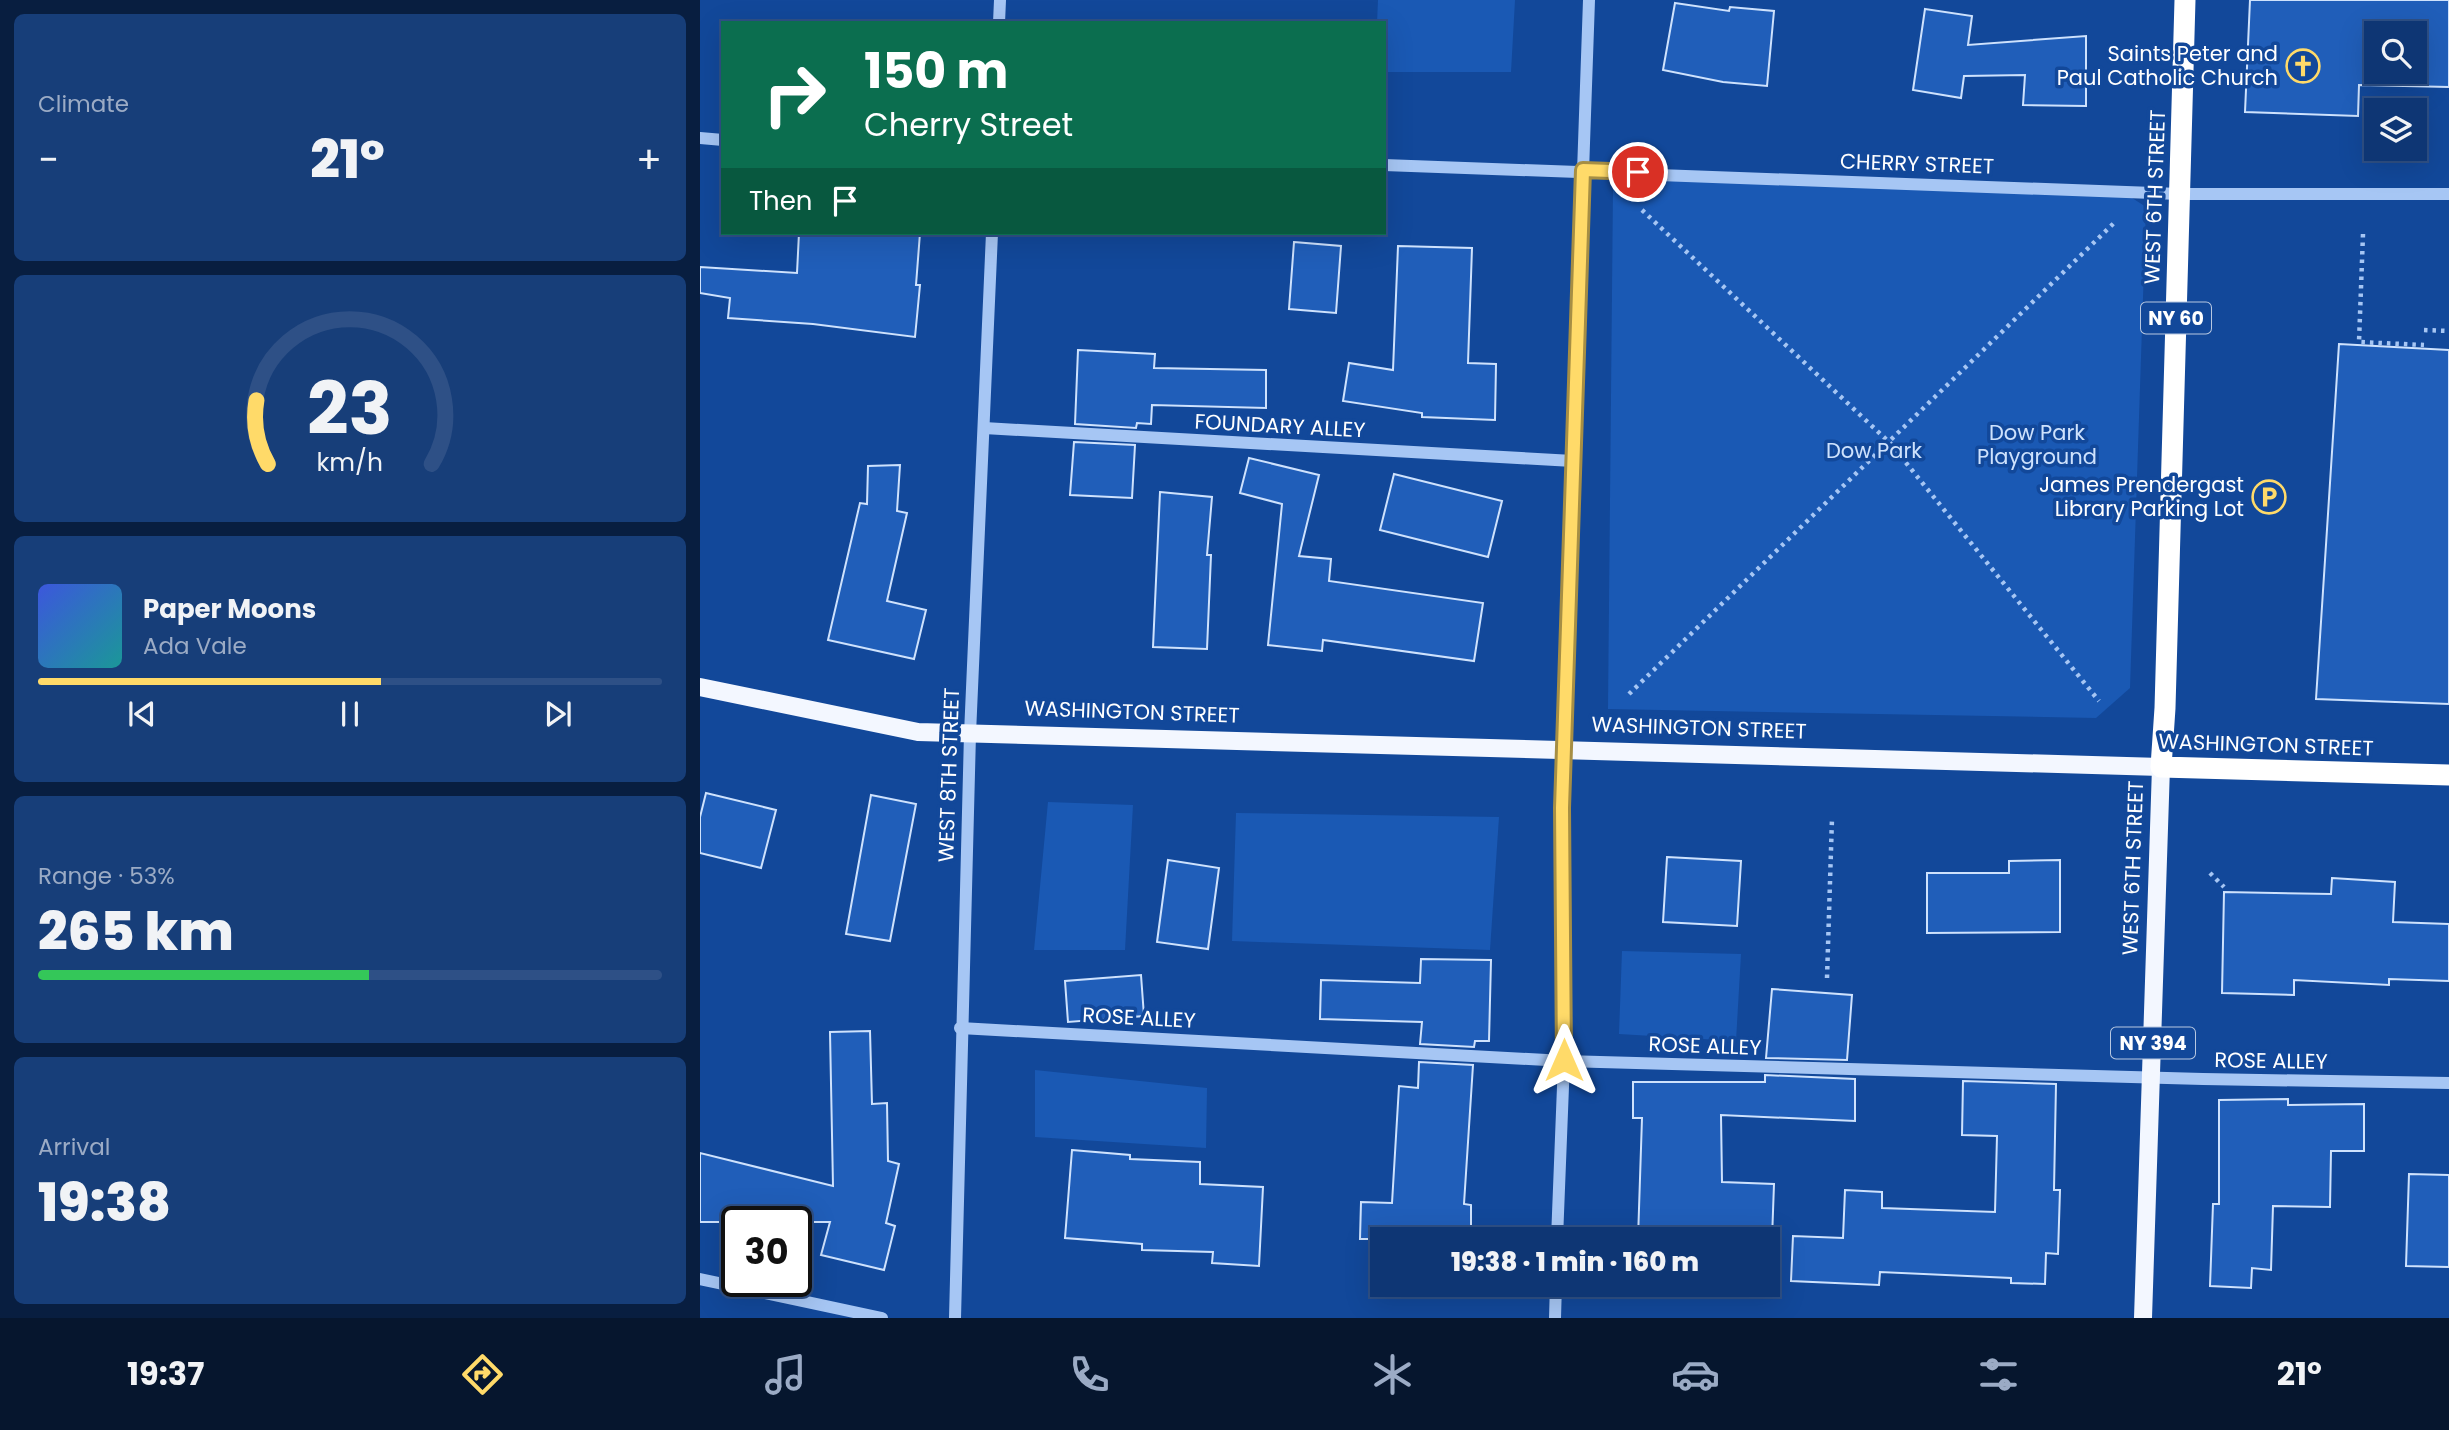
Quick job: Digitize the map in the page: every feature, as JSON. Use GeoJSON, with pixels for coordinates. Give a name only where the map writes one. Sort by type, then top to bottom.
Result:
{"type":"FeatureCollection","features":[{"type":"Feature","properties":{"kind":"highway","name":"WEST 6TH STREET"},"geometry":{"type":"LineString","coordinates":[[2161,767],[2165,708],[2185,0]]}},
{"type":"Feature","properties":{"kind":"highway","name":"WASHINGTON STREET"},"geometry":{"type":"LineString","coordinates":[[2161,767],[2449,775]]}},
{"type":"Feature","properties":{"kind":"main road","name":"WASHINGTON STREET"},"geometry":{"type":"LineString","coordinates":[[700,687],[918,732],[1564,748],[2161,767]]}},
{"type":"Feature","properties":{"kind":"main road","name":"WEST 6TH STREET"},"geometry":{"type":"LineString","coordinates":[[2143,1318],[2161,767]]}},
{"type":"Feature","properties":{"kind":"street"},"geometry":{"type":"LineString","coordinates":[[999,21],[1000,0]]}},
{"type":"Feature","properties":{"kind":"street"},"geometry":{"type":"LineString","coordinates":[[1558,1227],[1564,1060],[1564,748],[1589,0]]}},
{"type":"Feature","properties":{"kind":"street"},"geometry":{"type":"LineString","coordinates":[[700,138],[721,140]]}},
{"type":"Feature","properties":{"kind":"street","name":"CHERRY STREET"},"geometry":{"type":"LineString","coordinates":[[1386,165],[1583,170],[2179,194],[2449,194]]}},
{"type":"Feature","properties":{"kind":"street","name":"WEST 8TH STREET"},"geometry":{"type":"LineString","coordinates":[[955,1318],[960,1028],[970,734],[992,235]]}},
{"type":"Feature","properties":{"kind":"street","name":"FOUNDARY ALLEY"},"geometry":{"type":"LineString","coordinates":[[984,428],[1573,461]]}},
{"type":"Feature","properties":{"kind":"street","name":"ROSE ALLEY"},"geometry":{"type":"LineString","coordinates":[[960,1028],[1564,1060],[2449,1083]]}},
{"type":"Feature","properties":{"kind":"street"},"geometry":{"type":"LineString","coordinates":[[700,1279],[882,1318]]}},
{"type":"Feature","properties":{"kind":"street"},"geometry":{"type":"LineString","coordinates":[[1555,1318],[1556,1297]]}},
{"type":"Feature","properties":{"kind":"path"},"geometry":{"type":"LineString","coordinates":[[1643,210],[1889,443],[2099,701]]}},
{"type":"Feature","properties":{"kind":"path"},"geometry":{"type":"LineString","coordinates":[[1629,694],[2114,223]]}},
{"type":"Feature","properties":{"kind":"path"},"geometry":{"type":"LineString","coordinates":[[2363,234],[2359,342],[2424,345]]}},
{"type":"Feature","properties":{"kind":"path"},"geometry":{"type":"LineString","coordinates":[[2424,330],[2449,331]]}},
{"type":"Feature","properties":{"kind":"path"},"geometry":{"type":"LineString","coordinates":[[1827,978],[1832,818]]}},
{"type":"Feature","properties":{"kind":"path"},"geometry":{"type":"LineString","coordinates":[[2210,873],[2224,887]]}},
{"type":"Feature","properties":{"kind":"green space"},"geometry":{"type":"Polygon","coordinates":[[[1378,0],[1515,0],[1511,72],[1386,72],[1386,21],[1377,21],[1378,0]]]}},
{"type":"Feature","properties":{"kind":"green space","name":"Dow Park"},"geometry":{"type":"Polygon","coordinates":[[[1624,178],[2126,194],[2146,207],[2130,688],[2096,718],[1608,709],[1613,189],[1624,178]]]}},
{"type":"Feature","properties":{"kind":"green space"},"geometry":{"type":"Polygon","coordinates":[[[1048,802],[1133,805],[1125,950],[1034,950],[1048,802]]]}},
{"type":"Feature","properties":{"kind":"green space"},"geometry":{"type":"Polygon","coordinates":[[[1236,813],[1499,817],[1490,950],[1232,941],[1236,813]]]}},
{"type":"Feature","properties":{"kind":"green space"},"geometry":{"type":"Polygon","coordinates":[[[1622,951],[1741,954],[1736,1041],[1619,1034],[1622,951]]]}},
{"type":"Feature","properties":{"kind":"green space"},"geometry":{"type":"Polygon","coordinates":[[[1035,1070],[1207,1088],[1206,1148],[1035,1137],[1035,1070]]]}},
{"type":"Feature","properties":{"kind":"building","name":"Saints Peter and Paul Catholic Church"},"geometry":{"type":"Polygon","coordinates":[[[2250,0],[2449,0],[2449,87],[2359,85],[2358,116],[2245,112],[2250,0]]]}},
{"type":"Feature","properties":{"kind":"building"},"geometry":{"type":"Polygon","coordinates":[[[1675,3],[1729,11],[1730,7],[1774,11],[1767,86],[1723,82],[1663,70],[1675,3]]]}},
{"type":"Feature","properties":{"kind":"building"},"geometry":{"type":"Polygon","coordinates":[[[1925,9],[1972,16],[1968,45],[2086,36],[2086,106],[2023,105],[2025,75],[1964,76],[1961,98],[1913,90],[1925,9]]]}},
{"type":"Feature","properties":{"kind":"building"},"geometry":{"type":"Polygon","coordinates":[[[799,235],[920,235],[916,285],[920,285],[915,337],[813,324],[728,318],[730,298],[700,293],[700,267],[797,273],[799,235]]]}},
{"type":"Feature","properties":{"kind":"building"},"geometry":{"type":"Polygon","coordinates":[[[1294,242],[1341,246],[1336,313],[1289,309],[1294,242]]]}},
{"type":"Feature","properties":{"kind":"building"},"geometry":{"type":"Polygon","coordinates":[[[1398,246],[1472,248],[1468,363],[1496,364],[1495,420],[1422,417],[1422,413],[1343,401],[1349,363],[1393,370],[1398,246]]]}},
{"type":"Feature","properties":{"kind":"building"},"geometry":{"type":"Polygon","coordinates":[[[2339,344],[2449,350],[2449,704],[2316,699],[2339,344]]]}},
{"type":"Feature","properties":{"kind":"building"},"geometry":{"type":"Polygon","coordinates":[[[1078,350],[1155,354],[1154,368],[1266,370],[1266,408],[1152,405],[1151,424],[1137,423],[1136,428],[1075,424],[1078,350]]]}},
{"type":"Feature","properties":{"kind":"building"},"geometry":{"type":"Polygon","coordinates":[[[1074,442],[1135,445],[1132,498],[1070,495],[1074,442]]]}},
{"type":"Feature","properties":{"kind":"building"},"geometry":{"type":"Polygon","coordinates":[[[1249,458],[1319,475],[1299,556],[1331,559],[1329,581],[1483,603],[1474,661],[1323,640],[1322,651],[1268,645],[1282,504],[1240,493],[1249,458]]]}},
{"type":"Feature","properties":{"kind":"building"},"geometry":{"type":"Polygon","coordinates":[[[900,465],[897,511],[907,513],[887,601],[926,610],[914,659],[828,640],[860,503],[867,504],[868,466],[900,465]]]}},
{"type":"Feature","properties":{"kind":"building"},"geometry":{"type":"Polygon","coordinates":[[[1394,474],[1502,501],[1488,557],[1380,530],[1394,474]]]}},
{"type":"Feature","properties":{"kind":"building"},"geometry":{"type":"Polygon","coordinates":[[[1160,492],[1212,497],[1207,555],[1211,555],[1207,649],[1153,647],[1160,492]]]}},
{"type":"Feature","properties":{"kind":"building"},"geometry":{"type":"Polygon","coordinates":[[[706,793],[776,810],[761,868],[700,853],[700,817],[706,793]]]}},
{"type":"Feature","properties":{"kind":"building"},"geometry":{"type":"Polygon","coordinates":[[[871,795],[916,804],[890,941],[846,934],[871,795]]]}},
{"type":"Feature","properties":{"kind":"building"},"geometry":{"type":"Polygon","coordinates":[[[1667,857],[1741,861],[1737,926],[1663,922],[1667,857]]]}},
{"type":"Feature","properties":{"kind":"building"},"geometry":{"type":"Polygon","coordinates":[[[1168,860],[1219,868],[1208,949],[1157,942],[1168,860]]]}},
{"type":"Feature","properties":{"kind":"building"},"geometry":{"type":"Polygon","coordinates":[[[2060,860],[2060,932],[1927,933],[1927,873],[2009,873],[2009,861],[2060,860]]]}},
{"type":"Feature","properties":{"kind":"building"},"geometry":{"type":"Polygon","coordinates":[[[2332,878],[2395,882],[2393,922],[2449,924],[2449,981],[2389,979],[2389,985],[2294,980],[2294,995],[2222,993],[2224,892],[2331,894],[2332,878]]]}},
{"type":"Feature","properties":{"kind":"building"},"geometry":{"type":"Polygon","coordinates":[[[1421,959],[1491,960],[1489,1041],[1475,1041],[1474,1047],[1420,1044],[1422,1022],[1320,1019],[1321,980],[1420,983],[1421,959]]]}},
{"type":"Feature","properties":{"kind":"building"},"geometry":{"type":"Polygon","coordinates":[[[1141,975],[1144,1016],[1068,1022],[1065,981],[1141,975]]]}},
{"type":"Feature","properties":{"kind":"building"},"geometry":{"type":"Polygon","coordinates":[[[1772,989],[1852,995],[1847,1060],[1766,1058],[1772,989]]]}},
{"type":"Feature","properties":{"kind":"building"},"geometry":{"type":"Polygon","coordinates":[[[870,1031],[872,1104],[887,1103],[888,1161],[899,1164],[886,1223],[895,1226],[884,1270],[821,1255],[830,1222],[812,1222],[812,1206],[721,1206],[721,1222],[700,1222],[700,1153],[833,1186],[830,1032],[870,1031]]]}},
{"type":"Feature","properties":{"kind":"building"},"geometry":{"type":"Polygon","coordinates":[[[1419,1062],[1473,1065],[1464,1204],[1471,1205],[1471,1227],[1370,1227],[1370,1239],[1360,1239],[1361,1202],[1392,1203],[1399,1086],[1418,1088],[1419,1062]]]}},
{"type":"Feature","properties":{"kind":"building"},"geometry":{"type":"Polygon","coordinates":[[[1765,1075],[1855,1079],[1855,1121],[1721,1115],[1722,1182],[1774,1184],[1772,1227],[1638,1227],[1642,1118],[1633,1118],[1633,1082],[1765,1082],[1765,1075]]]}},
{"type":"Feature","properties":{"kind":"building"},"geometry":{"type":"Polygon","coordinates":[[[1963,1081],[2056,1084],[2054,1190],[2060,1190],[2058,1254],[2046,1253],[2045,1284],[2011,1283],[2011,1278],[1880,1272],[1879,1285],[1791,1281],[1793,1236],[1843,1238],[1845,1190],[1882,1192],[1882,1208],[1995,1212],[1997,1136],[1962,1135],[1963,1081]]]}},
{"type":"Feature","properties":{"kind":"building"},"geometry":{"type":"Polygon","coordinates":[[[2288,1099],[2288,1105],[2364,1104],[2364,1151],[2331,1151],[2330,1207],[2273,1206],[2271,1270],[2252,1268],[2251,1288],[2210,1286],[2213,1204],[2219,1204],[2219,1100],[2288,1099]]]}},
{"type":"Feature","properties":{"kind":"building"},"geometry":{"type":"Polygon","coordinates":[[[1072,1150],[1130,1155],[1130,1159],[1200,1162],[1200,1184],[1263,1187],[1259,1266],[1212,1263],[1213,1252],[1142,1250],[1142,1244],[1065,1238],[1072,1150]]]}},
{"type":"Feature","properties":{"kind":"building"},"geometry":{"type":"Polygon","coordinates":[[[2409,1174],[2449,1175],[2449,1267],[2406,1266],[2409,1174]]]}},
{"type":"Feature","properties":{"kind":"place","name":"Saints Peter and Paul Catholic Church"},"geometry":{"type":"Point","coordinates":[2303,66]}},
{"type":"Feature","properties":{"kind":"place","name":"James Prendergast Library Parking Lot"},"geometry":{"type":"Point","coordinates":[2269,497]}},
{"type":"Feature","properties":{"kind":"route"},"geometry":{"type":"LineString","coordinates":[[1564,1060],[1562,808],[1583,170],[1638,172]]}},
{"type":"Feature","properties":{"kind":"park label","name":"Dow Park Playground"},"geometry":{"type":"Point","coordinates":[2037,445]}}]}
